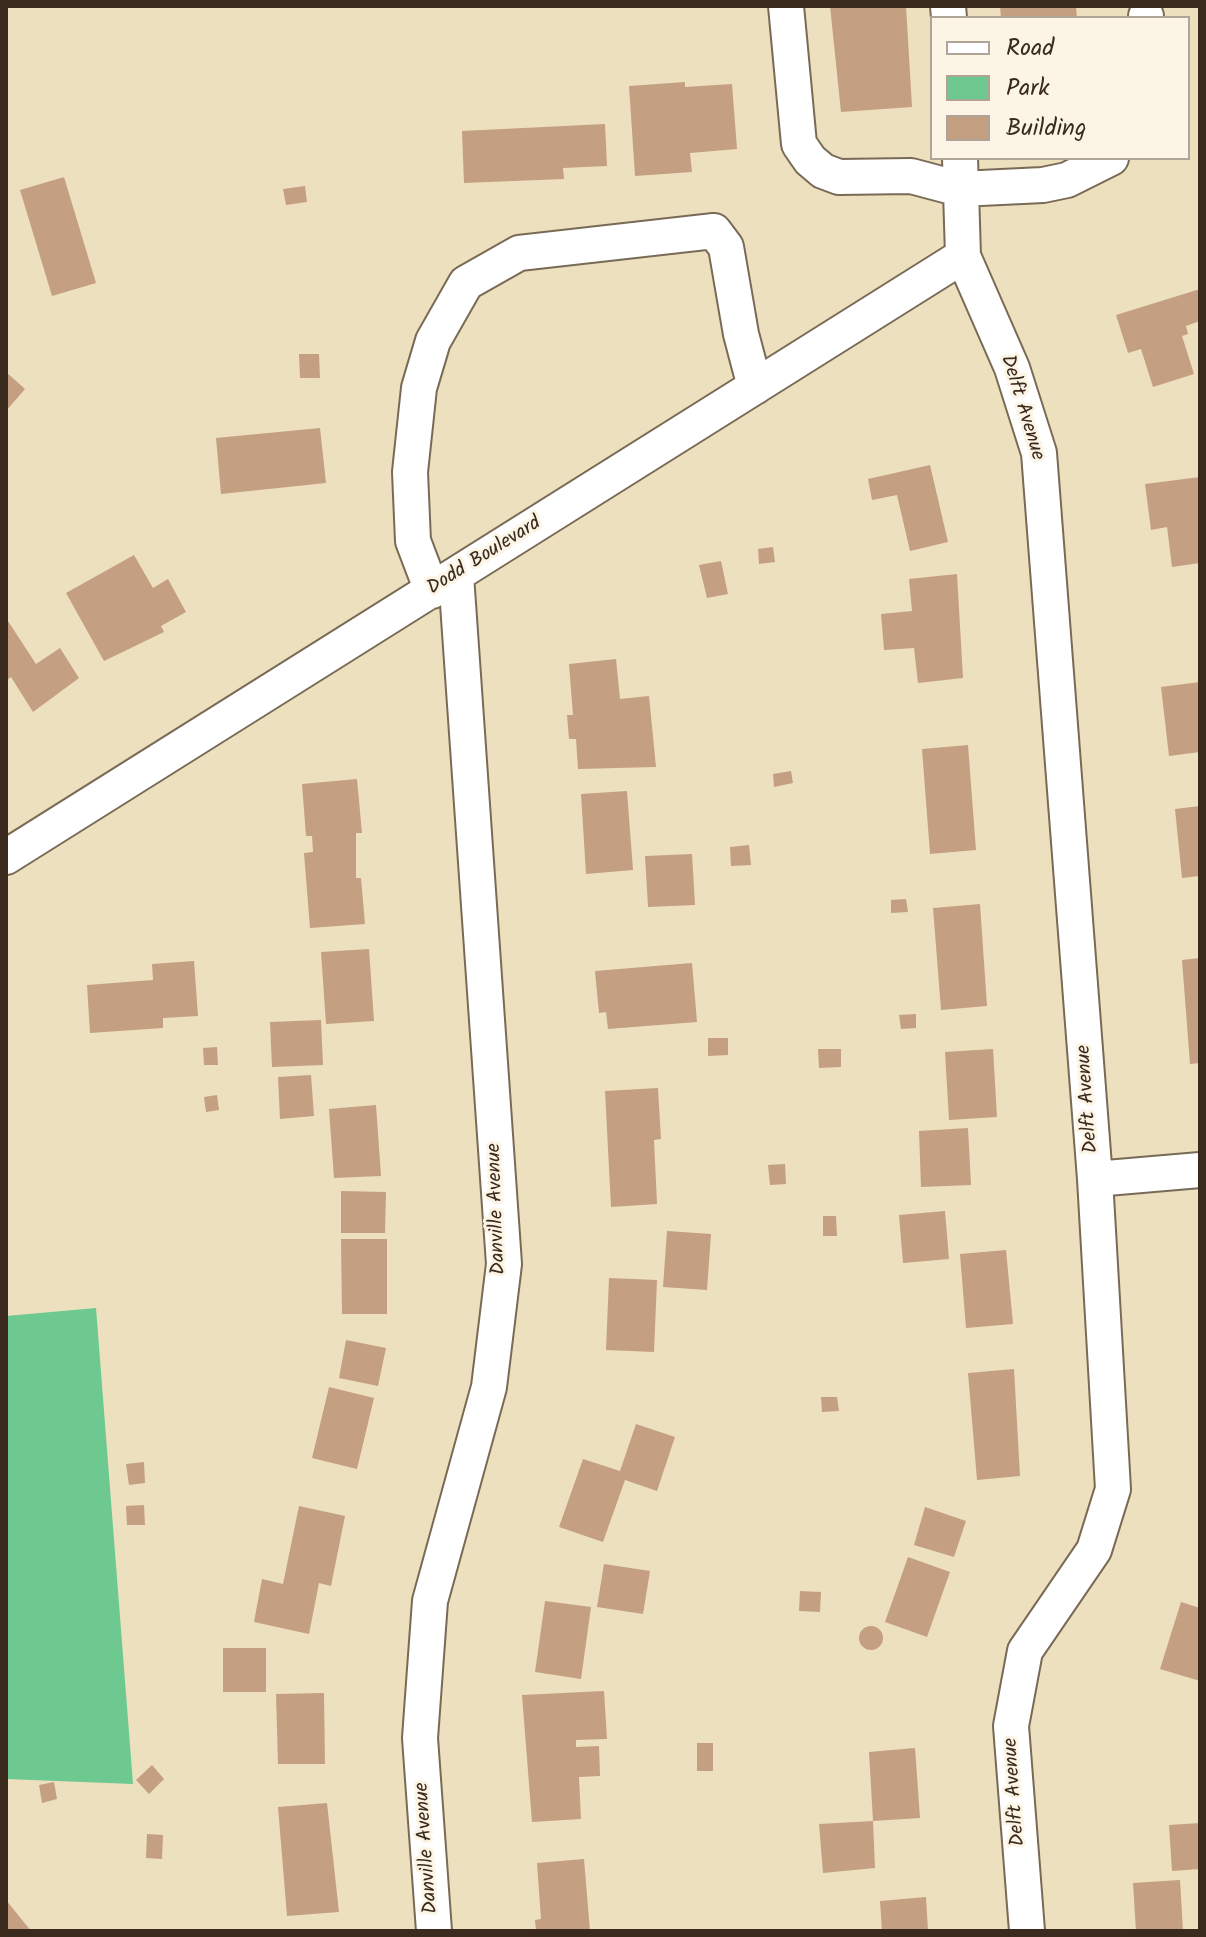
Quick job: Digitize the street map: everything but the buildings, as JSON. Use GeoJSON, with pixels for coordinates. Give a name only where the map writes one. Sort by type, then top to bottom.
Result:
{"type":"FeatureCollection","features":[{"type":"Feature","properties":{"kind":"street"},"geometry":{"type":"LineString","coordinates":[[786,6],[799,144],[810,160],[823,171],[839,177],[960,174],[1043,185],[1067,180],[1107,160]]}},
{"type":"Feature","properties":{"kind":"street"},"geometry":{"type":"LineString","coordinates":[[960,174],[963,256]]}},
{"type":"Feature","properties":{"kind":"street","name":"Danville Avenue"},"geometry":{"type":"LineString","coordinates":[[434,1931],[420,1738],[430,1601],[489,1387],[504,1264],[444,583],[413,541],[410,472],[419,388],[433,341],[466,283],[519,253],[714,231],[726,247],[741,334],[755,387]]}},
{"type":"Feature","properties":{"kind":"street","name":"Dodd Boulevard"},"geometry":{"type":"LineString","coordinates":[[6,857],[963,256]]}},
{"type":"Feature","properties":{"kind":"street","name":"Delft Avenue"},"geometry":{"type":"LineString","coordinates":[[963,256],[1012,368],[1039,453],[1095,1179],[1113,1489],[1094,1550],[1025,1651],[1011,1726],[1027,1931]]}},
{"type":"Feature","properties":{"kind":"street"},"geometry":{"type":"LineString","coordinates":[[1095,1179],[1200,1170]]}},
{"type":"Feature","properties":{"kind":"green space"},"geometry":{"type":"Polygon","coordinates":[[[96,1308],[133,1784],[6,1779],[6,1316],[96,1308]]]}}]}
